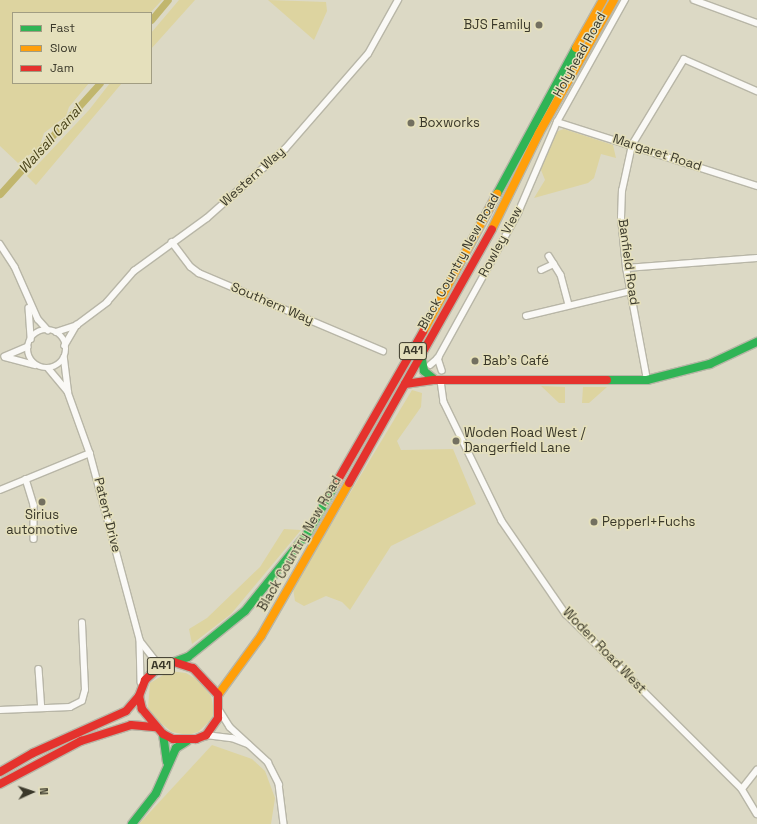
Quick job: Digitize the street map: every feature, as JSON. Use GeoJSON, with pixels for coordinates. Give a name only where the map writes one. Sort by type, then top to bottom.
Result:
{"type":"FeatureCollection","features":[{"type":"Feature","properties":{"kind":"main road","name":"Black Country New Road"},"geometry":{"type":"LineString","coordinates":[[171,663],[188,657],[245,611],[309,531],[468,253],[521,147],[603,0]]}},
{"type":"Feature","properties":{"kind":"main road","name":"Black Country New Road"},"geometry":{"type":"LineString","coordinates":[[218,695],[261,636],[405,384],[502,210],[539,134],[614,0]]}},
{"type":"Feature","properties":{"kind":"main road"},"geometry":{"type":"LineString","coordinates":[[405,384],[438,381],[647,380],[710,364],[757,342]]}},
{"type":"Feature","properties":{"kind":"main road"},"geometry":{"type":"LineString","coordinates":[[421,354],[424,371],[438,381]]}},
{"type":"Feature","properties":{"kind":"main road","name":"A41"},"geometry":{"type":"LineString","coordinates":[[2,770],[64,737],[121,713],[140,692],[151,673],[171,663],[193,668],[212,684],[218,695]]}},
{"type":"Feature","properties":{"kind":"main road"},"geometry":{"type":"LineString","coordinates":[[140,692],[145,716],[163,734],[173,739],[187,741]]}},
{"type":"Feature","properties":{"kind":"main road"},"geometry":{"type":"LineString","coordinates":[[132,824],[151,790],[165,773],[176,748],[187,741],[206,735],[218,718],[218,695]]}},
{"type":"Feature","properties":{"kind":"main road"},"geometry":{"type":"LineString","coordinates":[[0,784],[81,741],[131,725],[156,727]]}},
{"type":"Feature","properties":{"kind":"main road"},"geometry":{"type":"LineString","coordinates":[[163,734],[165,773]]}},
{"type":"Feature","properties":{"kind":"street","name":"Western Way"},"geometry":{"type":"LineString","coordinates":[[56,332],[77,325],[107,302],[134,271],[207,218],[285,149],[368,54],[398,0]]}},
{"type":"Feature","properties":{"kind":"street","name":"Holyhead Road"},"geometry":{"type":"LineString","coordinates":[[557,122],[625,0]]}},
{"type":"Feature","properties":{"kind":"street"},"geometry":{"type":"LineString","coordinates":[[694,0],[757,23]]}},
{"type":"Feature","properties":{"kind":"street"},"geometry":{"type":"LineString","coordinates":[[632,145],[684,59],[757,91]]}},
{"type":"Feature","properties":{"kind":"street","name":"Margaret Road"},"geometry":{"type":"LineString","coordinates":[[557,122],[757,186]]}},
{"type":"Feature","properties":{"kind":"street","name":"Rowley View"},"geometry":{"type":"LineString","coordinates":[[430,365],[438,358],[518,212],[557,122]]}},
{"type":"Feature","properties":{"kind":"street","name":"Banfield Road"},"geometry":{"type":"LineString","coordinates":[[632,145],[621,204],[626,268],[647,380]]}},
{"type":"Feature","properties":{"kind":"street","name":"Southern Way"},"geometry":{"type":"LineString","coordinates":[[172,242],[191,267],[200,273],[383,352]]}},
{"type":"Feature","properties":{"kind":"street"},"geometry":{"type":"LineString","coordinates":[[0,244],[14,267],[38,320],[48,330]]}},
{"type":"Feature","properties":{"kind":"street"},"geometry":{"type":"LineString","coordinates":[[548,256],[561,275],[569,305]]}},
{"type":"Feature","properties":{"kind":"street"},"geometry":{"type":"LineString","coordinates":[[626,268],[757,258]]}},
{"type":"Feature","properties":{"kind":"street"},"geometry":{"type":"LineString","coordinates":[[541,270],[554,264]]}},
{"type":"Feature","properties":{"kind":"street"},"geometry":{"type":"LineString","coordinates":[[526,316],[631,292]]}},
{"type":"Feature","properties":{"kind":"street"},"geometry":{"type":"LineString","coordinates":[[28,300],[31,339],[28,347],[35,365]]}},
{"type":"Feature","properties":{"kind":"street","name":"Western Way"},"geometry":{"type":"LineString","coordinates":[[66,346],[77,325]]}},
{"type":"Feature","properties":{"kind":"street"},"geometry":{"type":"LineString","coordinates":[[3,357],[49,369],[64,358],[66,346],[56,332],[48,330],[40,332],[31,339]]}},
{"type":"Feature","properties":{"kind":"street"},"geometry":{"type":"LineString","coordinates":[[3,357],[28,347]]}},
{"type":"Feature","properties":{"kind":"street","name":"Patent Drive"},"geometry":{"type":"LineString","coordinates":[[64,358],[68,392],[90,452],[140,640],[140,692]]}},
{"type":"Feature","properties":{"kind":"street"},"geometry":{"type":"LineString","coordinates":[[438,358],[442,370]]}},
{"type":"Feature","properties":{"kind":"street","name":"Patent Drive"},"geometry":{"type":"LineString","coordinates":[[49,369],[68,392]]}},
{"type":"Feature","properties":{"kind":"street","name":"Woden Road West"},"geometry":{"type":"LineString","coordinates":[[438,381],[444,402],[502,521],[566,614],[742,789],[757,814]]}},
{"type":"Feature","properties":{"kind":"street"},"geometry":{"type":"LineString","coordinates":[[0,490],[90,452]]}},
{"type":"Feature","properties":{"kind":"street"},"geometry":{"type":"LineString","coordinates":[[26,480],[34,505],[34,539]]}},
{"type":"Feature","properties":{"kind":"street"},"geometry":{"type":"LineString","coordinates":[[0,710],[70,707],[78,705],[84,696],[82,622]]}},
{"type":"Feature","properties":{"kind":"street","name":"Patent Drive"},"geometry":{"type":"LineString","coordinates":[[140,640],[156,661],[171,663]]}},
{"type":"Feature","properties":{"kind":"street"},"geometry":{"type":"LineString","coordinates":[[39,669],[42,708]]}},
{"type":"Feature","properties":{"kind":"street"},"geometry":{"type":"LineString","coordinates":[[219,709],[226,722],[268,762],[279,784],[284,824]]}},
{"type":"Feature","properties":{"kind":"street"},"geometry":{"type":"LineString","coordinates":[[206,735],[232,738],[252,746]]}},
{"type":"Feature","properties":{"kind":"street"},"geometry":{"type":"LineString","coordinates":[[742,789],[757,770]]}},
{"type":"Feature","properties":{"kind":"shaded area"},"geometry":{"type":"Polygon","coordinates":[[[0,0],[162,0],[151,12],[12,12],[12,84],[88,84],[69,107],[66,116],[44,133],[39,148],[18,163],[0,146],[0,0]]]}},
{"type":"Feature","properties":{"kind":"shaded area"},"geometry":{"type":"Polygon","coordinates":[[[179,0],[195,0],[152,48],[152,32],[179,0]]]}},
{"type":"Feature","properties":{"kind":"shaded area"},"geometry":{"type":"Polygon","coordinates":[[[268,0],[326,2],[327,11],[314,40],[268,0]]]}},
{"type":"Feature","properties":{"kind":"shaded area"},"geometry":{"type":"Polygon","coordinates":[[[109,84],[121,84],[36,185],[27,176],[89,110],[109,84]]]}},
{"type":"Feature","properties":{"kind":"shaded area"},"geometry":{"type":"Polygon","coordinates":[[[564,129],[613,145],[616,158],[601,154],[594,178],[588,183],[534,198],[545,180],[541,170],[552,139],[558,131],[564,129]]]}},
{"type":"Feature","properties":{"kind":"shaded area"},"geometry":{"type":"Polygon","coordinates":[[[541,386],[565,387],[565,403],[559,403],[541,386]]]}},
{"type":"Feature","properties":{"kind":"shaded area"},"geometry":{"type":"Polygon","coordinates":[[[583,387],[607,387],[589,403],[582,403],[583,387]]]}},
{"type":"Feature","properties":{"kind":"shaded area"},"geometry":{"type":"Polygon","coordinates":[[[412,390],[422,393],[421,407],[397,441],[401,450],[453,449],[476,504],[391,546],[350,610],[342,602],[326,596],[304,606],[295,601],[293,588],[412,390]]]}},
{"type":"Feature","properties":{"kind":"shaded area"},"geometry":{"type":"Polygon","coordinates":[[[284,529],[301,530],[231,614],[192,644],[189,629],[207,618],[260,567],[284,529]]]}},
{"type":"Feature","properties":{"kind":"shaded area"},"geometry":{"type":"Polygon","coordinates":[[[170,671],[186,673],[198,680],[211,696],[214,711],[212,719],[198,732],[188,735],[172,732],[158,721],[148,708],[150,683],[170,671]]]}},
{"type":"Feature","properties":{"kind":"shaded area"},"geometry":{"type":"Polygon","coordinates":[[[212,745],[252,759],[265,771],[275,798],[271,824],[139,824],[212,745]]]}},
{"type":"Feature","properties":{"kind":"waterway","name":"Walsall Canal"},"geometry":{"type":"LineString","coordinates":[[152,19],[168,0]]}},
{"type":"Feature","properties":{"kind":"waterway","name":"Walsall Canal"},"geometry":{"type":"LineString","coordinates":[[0,194],[99,84]]}},
{"type":"Feature","properties":{"kind":"traffic: fast"},"geometry":{"type":"LineString","coordinates":[[497,194],[576,48]]}},
{"type":"Feature","properties":{"kind":"traffic: fast"},"geometry":{"type":"LineString","coordinates":[[607,380],[647,380],[710,364],[757,342]]}},
{"type":"Feature","properties":{"kind":"traffic: fast"},"geometry":{"type":"LineString","coordinates":[[421,355],[424,371],[435,380]]}},
{"type":"Feature","properties":{"kind":"traffic: fast"},"geometry":{"type":"LineString","coordinates":[[174,662],[188,657],[245,611],[309,531],[335,485]]}},
{"type":"Feature","properties":{"kind":"traffic: fast"},"geometry":{"type":"LineString","coordinates":[[163,734],[167,762]]}},
{"type":"Feature","properties":{"kind":"traffic: fast"},"geometry":{"type":"LineString","coordinates":[[132,824],[156,793],[176,748],[187,741]]}},
{"type":"Feature","properties":{"kind":"traffic: slow"},"geometry":{"type":"LineString","coordinates":[[576,48],[603,0]]}},
{"type":"Feature","properties":{"kind":"traffic: slow"},"geometry":{"type":"LineString","coordinates":[[492,229],[539,133],[614,0]]}},
{"type":"Feature","properties":{"kind":"traffic: slow"},"geometry":{"type":"LineString","coordinates":[[423,332],[497,194]]}},
{"type":"Feature","properties":{"kind":"traffic: slow"},"geometry":{"type":"LineString","coordinates":[[218,695],[261,636],[349,483]]}},
{"type":"Feature","properties":{"kind":"traffic: jam"},"geometry":{"type":"LineString","coordinates":[[349,483],[492,229]]}},
{"type":"Feature","properties":{"kind":"traffic: jam"},"geometry":{"type":"LineString","coordinates":[[335,485],[423,332]]}},
{"type":"Feature","properties":{"kind":"traffic: jam"},"geometry":{"type":"LineString","coordinates":[[405,384],[435,380],[607,380]]}},
{"type":"Feature","properties":{"kind":"traffic: jam"},"geometry":{"type":"LineString","coordinates":[[174,662],[193,668],[218,695],[218,718],[206,735],[196,739],[173,739],[163,734],[142,709],[139,696],[145,680],[159,667],[174,662]]}},
{"type":"Feature","properties":{"kind":"traffic: jam"},"geometry":{"type":"LineString","coordinates":[[0,772],[33,753],[126,711],[139,696]]}},
{"type":"Feature","properties":{"kind":"traffic: jam"},"geometry":{"type":"LineString","coordinates":[[0,784],[81,741],[131,725],[156,727]]}},
{"type":"Feature","properties":{"kind":"place","name":"BJS Family"},"geometry":{"type":"Point","coordinates":[539,25]}},
{"type":"Feature","properties":{"kind":"place","name":"Boxworks"},"geometry":{"type":"Point","coordinates":[411,123]}},
{"type":"Feature","properties":{"kind":"place","name":"Bab's Café"},"geometry":{"type":"Point","coordinates":[475,361]}},
{"type":"Feature","properties":{"kind":"place","name":"Woden Road West / Dangerfield Lane"},"geometry":{"type":"Point","coordinates":[456,441]}},
{"type":"Feature","properties":{"kind":"place","name":"Sirius automotive"},"geometry":{"type":"Point","coordinates":[42,502]}},
{"type":"Feature","properties":{"kind":"place","name":"Pepperl+Fuchs"},"geometry":{"type":"Point","coordinates":[594,522]}}]}
